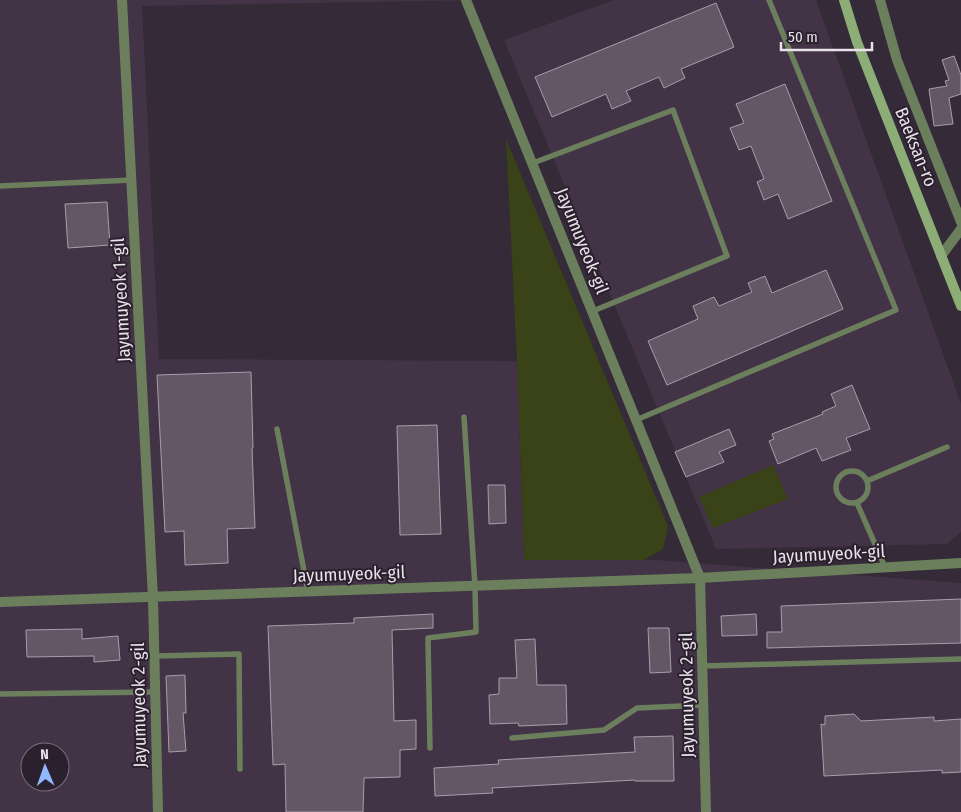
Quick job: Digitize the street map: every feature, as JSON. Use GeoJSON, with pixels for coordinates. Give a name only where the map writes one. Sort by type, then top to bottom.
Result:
{"type":"FeatureCollection","features":[{"type":"Feature","properties":{"kind":"main road","name":"Baeksan-ro"},"geometry":{"type":"LineString","coordinates":[[844,0],[857,42],[961,306]]}},
{"type":"Feature","properties":{"kind":"street","name":"Jayumuyeok 1-gil"},"geometry":{"type":"LineString","coordinates":[[122,0],[153,598]]}},
{"type":"Feature","properties":{"kind":"street","name":"Jayumuyeok-gil"},"geometry":{"type":"LineString","coordinates":[[466,0],[700,578]]}},
{"type":"Feature","properties":{"kind":"street"},"geometry":{"type":"LineString","coordinates":[[880,0],[897,60],[961,222]]}},
{"type":"Feature","properties":{"kind":"street"},"geometry":{"type":"LineString","coordinates":[[942,256],[961,229]]}},
{"type":"Feature","properties":{"kind":"street","name":"Jayumuyeok-gil"},"geometry":{"type":"LineString","coordinates":[[0,602],[700,578],[961,563]]}},
{"type":"Feature","properties":{"kind":"street","name":"Jayumuyeok 2-gil"},"geometry":{"type":"LineString","coordinates":[[700,578],[706,812]]}},
{"type":"Feature","properties":{"kind":"street","name":"Jayumuyeok 2-gil"},"geometry":{"type":"LineString","coordinates":[[153,598],[158,812]]}},
{"type":"Feature","properties":{"kind":"lane"},"geometry":{"type":"LineString","coordinates":[[636,420],[896,310],[769,0]]}},
{"type":"Feature","properties":{"kind":"lane"},"geometry":{"type":"LineString","coordinates":[[532,163],[673,110],[727,256],[593,311]]}},
{"type":"Feature","properties":{"kind":"lane"},"geometry":{"type":"LineString","coordinates":[[0,186],[132,180]]}},
{"type":"Feature","properties":{"kind":"lane"},"geometry":{"type":"LineString","coordinates":[[430,748],[428,638],[476,632],[475,586],[464,416]]}},
{"type":"Feature","properties":{"kind":"lane"},"geometry":{"type":"LineString","coordinates":[[277,429],[308,592]]}},
{"type":"Feature","properties":{"kind":"lane"},"geometry":{"type":"LineString","coordinates":[[867,481],[947,447]]}},
{"type":"Feature","properties":{"kind":"lane"},"geometry":{"type":"LineString","coordinates":[[854,471],[867,481],[868,491],[858,503],[852,504],[842,500],[836,492],[837,482],[844,474],[854,471]]}},
{"type":"Feature","properties":{"kind":"lane"},"geometry":{"type":"LineString","coordinates":[[858,503],[886,567]]}},
{"type":"Feature","properties":{"kind":"lane"},"geometry":{"type":"LineString","coordinates":[[155,656],[239,654],[240,769]]}},
{"type":"Feature","properties":{"kind":"lane"},"geometry":{"type":"LineString","coordinates":[[703,666],[961,659]]}},
{"type":"Feature","properties":{"kind":"lane"},"geometry":{"type":"LineString","coordinates":[[0,694],[155,692]]}},
{"type":"Feature","properties":{"kind":"lane"},"geometry":{"type":"LineString","coordinates":[[512,738],[604,730],[637,708],[704,705]]}},
{"type":"Feature","properties":{"kind":"shaded area"},"geometry":{"type":"Polygon","coordinates":[[[0,0],[480,0],[142,6],[159,359],[517,361],[524,560],[656,560],[961,583],[961,812],[0,812],[0,0]]]}},
{"type":"Feature","properties":{"kind":"shaded area"},"geometry":{"type":"Polygon","coordinates":[[[614,0],[816,0],[961,404],[961,532],[947,544],[716,549],[504,40],[614,0]]]}},
{"type":"Feature","properties":{"kind":"green space"},"geometry":{"type":"Polygon","coordinates":[[[506,139],[668,526],[663,549],[644,560],[524,560],[517,361],[506,139]]]}},
{"type":"Feature","properties":{"kind":"green space"},"geometry":{"type":"Polygon","coordinates":[[[773,465],[788,499],[713,528],[699,497],[773,465]]]}},
{"type":"Feature","properties":{"kind":"building"},"geometry":{"type":"Polygon","coordinates":[[[716,3],[734,47],[681,69],[685,78],[664,88],[659,77],[626,91],[631,101],[612,109],[606,94],[552,117],[535,77],[716,3]]]}},
{"type":"Feature","properties":{"kind":"building"},"geometry":{"type":"Polygon","coordinates":[[[954,56],[961,75],[961,94],[949,98],[953,124],[934,126],[929,89],[947,86],[945,81],[949,80],[942,60],[954,56]]]}},
{"type":"Feature","properties":{"kind":"building"},"geometry":{"type":"Polygon","coordinates":[[[785,84],[832,201],[788,219],[778,194],[764,200],[757,182],[764,179],[751,146],[739,150],[730,128],[744,123],[736,104],[785,84]]]}},
{"type":"Feature","properties":{"kind":"building"},"geometry":{"type":"Polygon","coordinates":[[[107,202],[110,245],[68,248],[65,204],[107,202]]]}},
{"type":"Feature","properties":{"kind":"building"},"geometry":{"type":"Polygon","coordinates":[[[826,270],[843,309],[667,385],[648,341],[698,319],[693,306],[714,297],[719,306],[752,292],[748,283],[765,276],[772,293],[826,270]]]}},
{"type":"Feature","properties":{"kind":"building"},"geometry":{"type":"Polygon","coordinates":[[[251,372],[255,528],[227,529],[228,563],[185,565],[184,531],[165,532],[157,375],[251,372]]]}},
{"type":"Feature","properties":{"kind":"building"},"geometry":{"type":"Polygon","coordinates":[[[852,385],[870,429],[846,438],[851,450],[822,461],[816,448],[778,464],[769,441],[774,439],[772,434],[823,414],[822,412],[836,406],[831,394],[852,385]]]}},
{"type":"Feature","properties":{"kind":"building"},"geometry":{"type":"Polygon","coordinates":[[[437,425],[441,534],[400,535],[397,426],[437,425]]]}},
{"type":"Feature","properties":{"kind":"building"},"geometry":{"type":"Polygon","coordinates":[[[729,429],[736,445],[719,452],[724,462],[686,477],[675,452],[729,429]]]}},
{"type":"Feature","properties":{"kind":"building"},"geometry":{"type":"Polygon","coordinates":[[[488,485],[505,485],[506,523],[489,524],[488,485]]]}},
{"type":"Feature","properties":{"kind":"building"},"geometry":{"type":"Polygon","coordinates":[[[961,599],[961,643],[767,648],[767,632],[782,632],[781,606],[961,599]]]}},
{"type":"Feature","properties":{"kind":"building"},"geometry":{"type":"Polygon","coordinates":[[[433,614],[433,628],[392,630],[394,721],[416,720],[416,749],[400,750],[400,777],[364,778],[363,812],[286,812],[285,764],[273,765],[268,626],[354,623],[354,618],[433,614]]]}},
{"type":"Feature","properties":{"kind":"building"},"geometry":{"type":"Polygon","coordinates":[[[756,614],[757,635],[722,636],[721,616],[756,614]]]}},
{"type":"Feature","properties":{"kind":"building"},"geometry":{"type":"Polygon","coordinates":[[[648,628],[669,628],[671,672],[650,673],[648,628]]]}},
{"type":"Feature","properties":{"kind":"building"},"geometry":{"type":"Polygon","coordinates":[[[82,629],[82,639],[118,636],[120,660],[94,662],[94,656],[27,657],[26,630],[82,629]]]}},
{"type":"Feature","properties":{"kind":"building"},"geometry":{"type":"Polygon","coordinates":[[[535,639],[537,685],[566,685],[567,724],[519,726],[518,723],[490,724],[489,695],[499,694],[499,678],[517,678],[515,640],[535,639]]]}},
{"type":"Feature","properties":{"kind":"building"},"geometry":{"type":"Polygon","coordinates":[[[185,675],[186,713],[183,713],[186,751],[169,752],[166,676],[185,675]]]}},
{"type":"Feature","properties":{"kind":"building"},"geometry":{"type":"Polygon","coordinates":[[[854,714],[861,721],[934,717],[934,721],[961,719],[961,772],[942,773],[942,770],[824,776],[821,724],[825,725],[825,716],[854,714]]]}},
{"type":"Feature","properties":{"kind":"building"},"geometry":{"type":"Polygon","coordinates":[[[673,736],[674,781],[635,780],[492,788],[493,793],[435,796],[434,768],[499,764],[498,760],[635,752],[634,737],[673,736]]]}}]}
